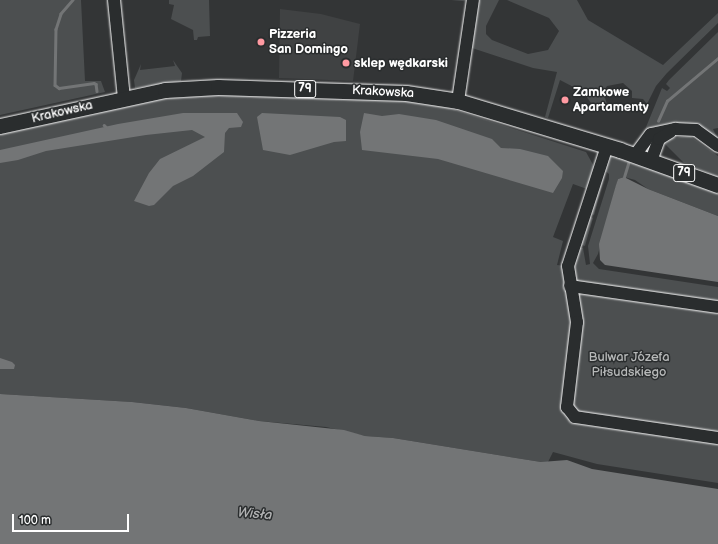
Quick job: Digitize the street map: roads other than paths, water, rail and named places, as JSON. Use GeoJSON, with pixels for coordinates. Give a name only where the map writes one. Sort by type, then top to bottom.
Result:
{"type":"FeatureCollection","features":[{"type":"Feature","properties":{"kind":"main road","name":"Krakowska"},"geometry":{"type":"LineString","coordinates":[[0,126],[165,90],[218,87],[406,93],[458,101],[635,155]]}},
{"type":"Feature","properties":{"kind":"main road","name":"79"},"geometry":{"type":"LineString","coordinates":[[635,155],[718,185]]}},
{"type":"Feature","properties":{"kind":"street"},"geometry":{"type":"LineString","coordinates":[[114,0],[124,98]]}},
{"type":"Feature","properties":{"kind":"street"},"geometry":{"type":"LineString","coordinates":[[458,101],[473,0]]}},
{"type":"Feature","properties":{"kind":"street"},"geometry":{"type":"LineString","coordinates":[[635,155],[651,134],[675,129],[696,130],[718,146]]}},
{"type":"Feature","properties":{"kind":"street"},"geometry":{"type":"LineString","coordinates":[[651,161],[659,139],[675,129]]}},
{"type":"Feature","properties":{"kind":"street"},"geometry":{"type":"LineString","coordinates":[[607,146],[570,256],[570,286],[577,322],[567,407],[575,417],[718,438]]}},
{"type":"Feature","properties":{"kind":"street"},"geometry":{"type":"LineString","coordinates":[[570,286],[718,307]]}},
{"type":"Feature","properties":{"kind":"water"},"geometry":{"type":"Polygon","coordinates":[[[183,113],[237,113],[243,122],[241,127],[229,128],[225,133],[224,152],[193,176],[173,186],[154,205],[149,206],[134,201],[149,173],[160,159],[205,137],[192,130],[146,135],[46,151],[18,160],[0,163],[0,150],[118,124],[183,113]]]}},
{"type":"Feature","properties":{"kind":"water"},"geometry":{"type":"Polygon","coordinates":[[[262,113],[340,117],[346,120],[346,141],[334,142],[290,155],[263,150],[257,117],[262,113]]]}},
{"type":"Feature","properties":{"kind":"water"},"geometry":{"type":"Polygon","coordinates":[[[364,113],[382,116],[399,114],[436,120],[492,139],[501,148],[520,149],[548,156],[563,171],[562,178],[553,193],[438,159],[362,150],[360,132],[364,113]]]}},
{"type":"Feature","properties":{"kind":"water"},"geometry":{"type":"Polygon","coordinates":[[[624,177],[648,189],[718,216],[718,282],[605,265],[600,260],[599,244],[616,185],[618,179],[624,177]]]}},
{"type":"Feature","properties":{"kind":"water"},"geometry":{"type":"Polygon","coordinates":[[[0,358],[12,362],[15,365],[14,369],[0,369],[0,358]]]}},
{"type":"Feature","properties":{"kind":"water","name":"Wisła"},"geometry":{"type":"Polygon","coordinates":[[[0,394],[132,402],[186,408],[259,421],[344,430],[365,436],[393,438],[541,462],[567,460],[592,469],[718,489],[718,544],[0,544],[0,394]]]}},
{"type":"Feature","properties":{"kind":"waterway"},"geometry":{"type":"LineString","coordinates":[[73,0],[61,14],[56,29],[55,85],[59,88],[94,83],[96,84],[97,91]]}},
{"type":"Feature","properties":{"kind":"waterway"},"geometry":{"type":"LineString","coordinates":[[658,121],[667,101],[718,58]]}},
{"type":"Feature","properties":{"kind":"waterway"},"geometry":{"type":"LineString","coordinates":[[624,177],[628,164]]}},
{"type":"Feature","properties":{"kind":"place","name":"Pizzeria San Domingo"},"geometry":{"type":"Point","coordinates":[261,42]}},
{"type":"Feature","properties":{"kind":"place","name":"sklep wędkarski"},"geometry":{"type":"Point","coordinates":[346,63]}},
{"type":"Feature","properties":{"kind":"place","name":"Zamkowe Apartamenty"},"geometry":{"type":"Point","coordinates":[565,100]}},
{"type":"Feature","properties":{"kind":"park label","name":"Bulwar Józefa Piłsudskiego"},"geometry":{"type":"Point","coordinates":[629,366]}}]}
